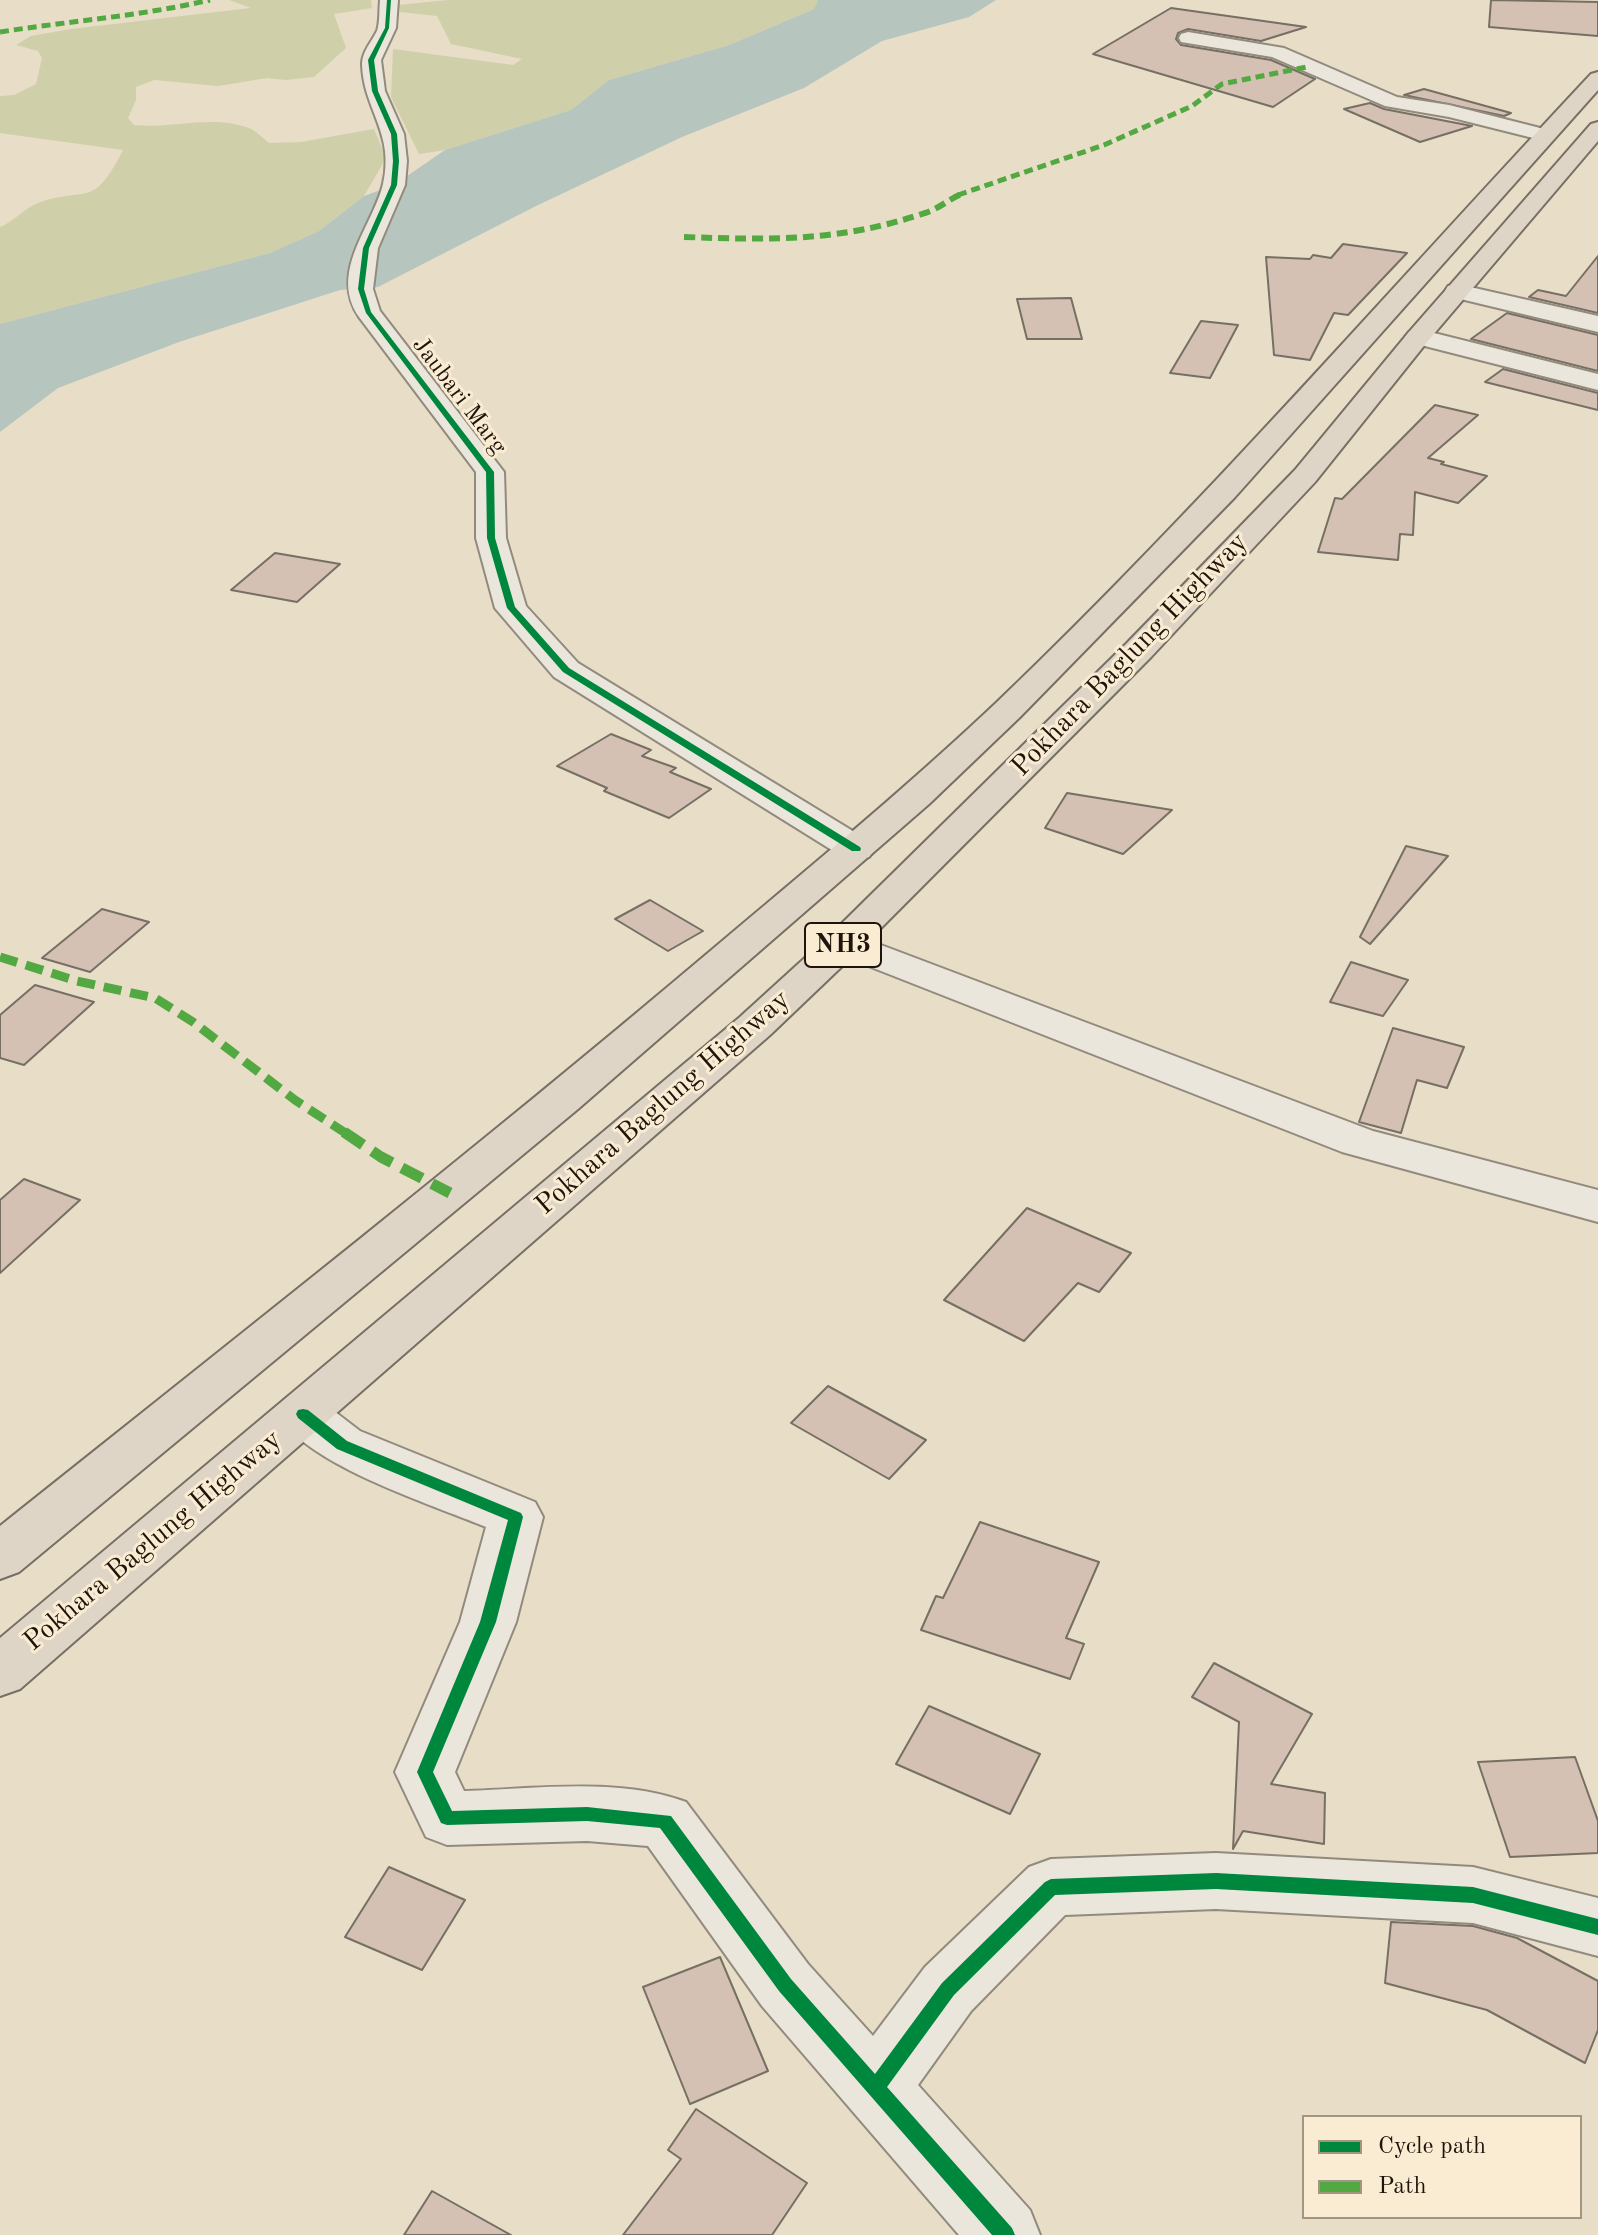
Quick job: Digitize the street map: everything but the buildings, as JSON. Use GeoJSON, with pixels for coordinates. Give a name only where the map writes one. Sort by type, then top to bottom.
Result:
{"type":"FeatureCollection","features":[{"type":"Feature","properties":{"kind":"highway","name":"Pokhara Baglung Highway"},"geometry":{"type":"LineString","coordinates":[[0,1557],[575,1089],[856,849],[1008,710],[1225,491],[1598,78]]}},
{"type":"Feature","properties":{"kind":"highway","name":"Pokhara Baglung Highway"},"geometry":{"type":"LineString","coordinates":[[0,1672],[755,1026],[844,943],[1139,650],[1305,476],[1457,291],[1594,138]]}},
{"type":"Feature","properties":{"kind":"street","name":"Jaubari Marg"},"geometry":{"type":"LineString","coordinates":[[389,0],[387,28],[371,60],[375,91],[394,134],[394,185],[366,248],[361,289],[368,312],[490,472],[491,538],[511,608],[566,670],[856,849]]}},
{"type":"Feature","properties":{"kind":"street"},"geometry":{"type":"LineString","coordinates":[[1188,38],[1277,52],[1392,102],[1449,111],[1545,135]]}},
{"type":"Feature","properties":{"kind":"street"},"geometry":{"type":"LineString","coordinates":[[1457,291],[1586,347],[1598,382]]}},
{"type":"Feature","properties":{"kind":"street"},"geometry":{"type":"LineString","coordinates":[[1418,337],[1586,347]]}},
{"type":"Feature","properties":{"kind":"street"},"geometry":{"type":"LineString","coordinates":[[844,943],[1358,1142],[1598,1206]]}},
{"type":"Feature","properties":{"kind":"street"},"geometry":{"type":"LineString","coordinates":[[303,1414],[342,1445],[516,1517],[488,1622],[425,1772],[447,1818],[587,1814],[665,1821],[785,1985],[1005,2235]]}},
{"type":"Feature","properties":{"kind":"street"},"geometry":{"type":"LineString","coordinates":[[875,2089],[948,1989],[1051,1887],[1216,1881],[1473,1895],[1598,1927]]}},
{"type":"Feature","properties":{"kind":"green space"},"geometry":{"type":"Polygon","coordinates":[[[229,0],[371,0],[372,8],[334,14],[346,48],[314,77],[286,80],[267,78],[218,86],[154,80],[136,87],[136,100],[128,118],[134,125],[148,126],[207,122],[235,124],[252,129],[269,143],[301,142],[374,129],[386,158],[364,196],[319,231],[270,253],[0,324],[0,227],[38,203],[96,189],[123,150],[0,133],[0,96],[14,95],[36,84],[42,58],[38,51],[16,45],[31,36],[71,29],[251,8],[229,0]]]}},
{"type":"Feature","properties":{"kind":"green space"},"geometry":{"type":"Polygon","coordinates":[[[448,0],[818,0],[814,9],[729,45],[609,80],[571,110],[445,150],[419,154],[391,97],[393,49],[513,65],[522,59],[451,44],[437,16],[400,12],[398,5],[448,0]]]}},
{"type":"Feature","properties":{"kind":"shaded area"},"geometry":{"type":"Polygon","coordinates":[[[818,0],[996,0],[969,17],[882,41],[804,88],[682,137],[536,206],[378,287],[340,290],[179,342],[58,388],[0,432],[0,324],[270,253],[319,231],[364,196],[394,185],[445,150],[571,110],[609,80],[729,45],[814,9],[818,0]]]}},
{"type":"Feature","properties":{"kind":"marked path"},"geometry":{"type":"LineString","coordinates":[[0,32],[81,19],[148,14],[210,0]]}},
{"type":"Feature","properties":{"kind":"marked path"},"geometry":{"type":"LineString","coordinates":[[684,237],[790,240],[858,232],[929,212],[958,195],[1104,145],[1192,106],[1222,84],[1307,67]]}},
{"type":"Feature","properties":{"kind":"marked path"},"geometry":{"type":"LineString","coordinates":[[0,957],[77,981],[155,998],[193,1022],[295,1100],[381,1157],[450,1193]]}},
{"type":"Feature","properties":{"kind":"cycle path"},"geometry":{"type":"LineString","coordinates":[[389,0],[387,28],[371,60],[375,91],[394,134],[394,185],[366,248],[361,289],[368,312],[490,472],[491,538],[511,608],[566,670],[856,849]]}},
{"type":"Feature","properties":{"kind":"cycle path"},"geometry":{"type":"LineString","coordinates":[[303,1414],[342,1445],[516,1517],[488,1622],[425,1772],[447,1818],[587,1814],[665,1821],[785,1985],[1005,2235]]}},
{"type":"Feature","properties":{"kind":"cycle path"},"geometry":{"type":"LineString","coordinates":[[875,2089],[948,1989],[1051,1887],[1216,1881],[1473,1895],[1598,1927]]}}]}
